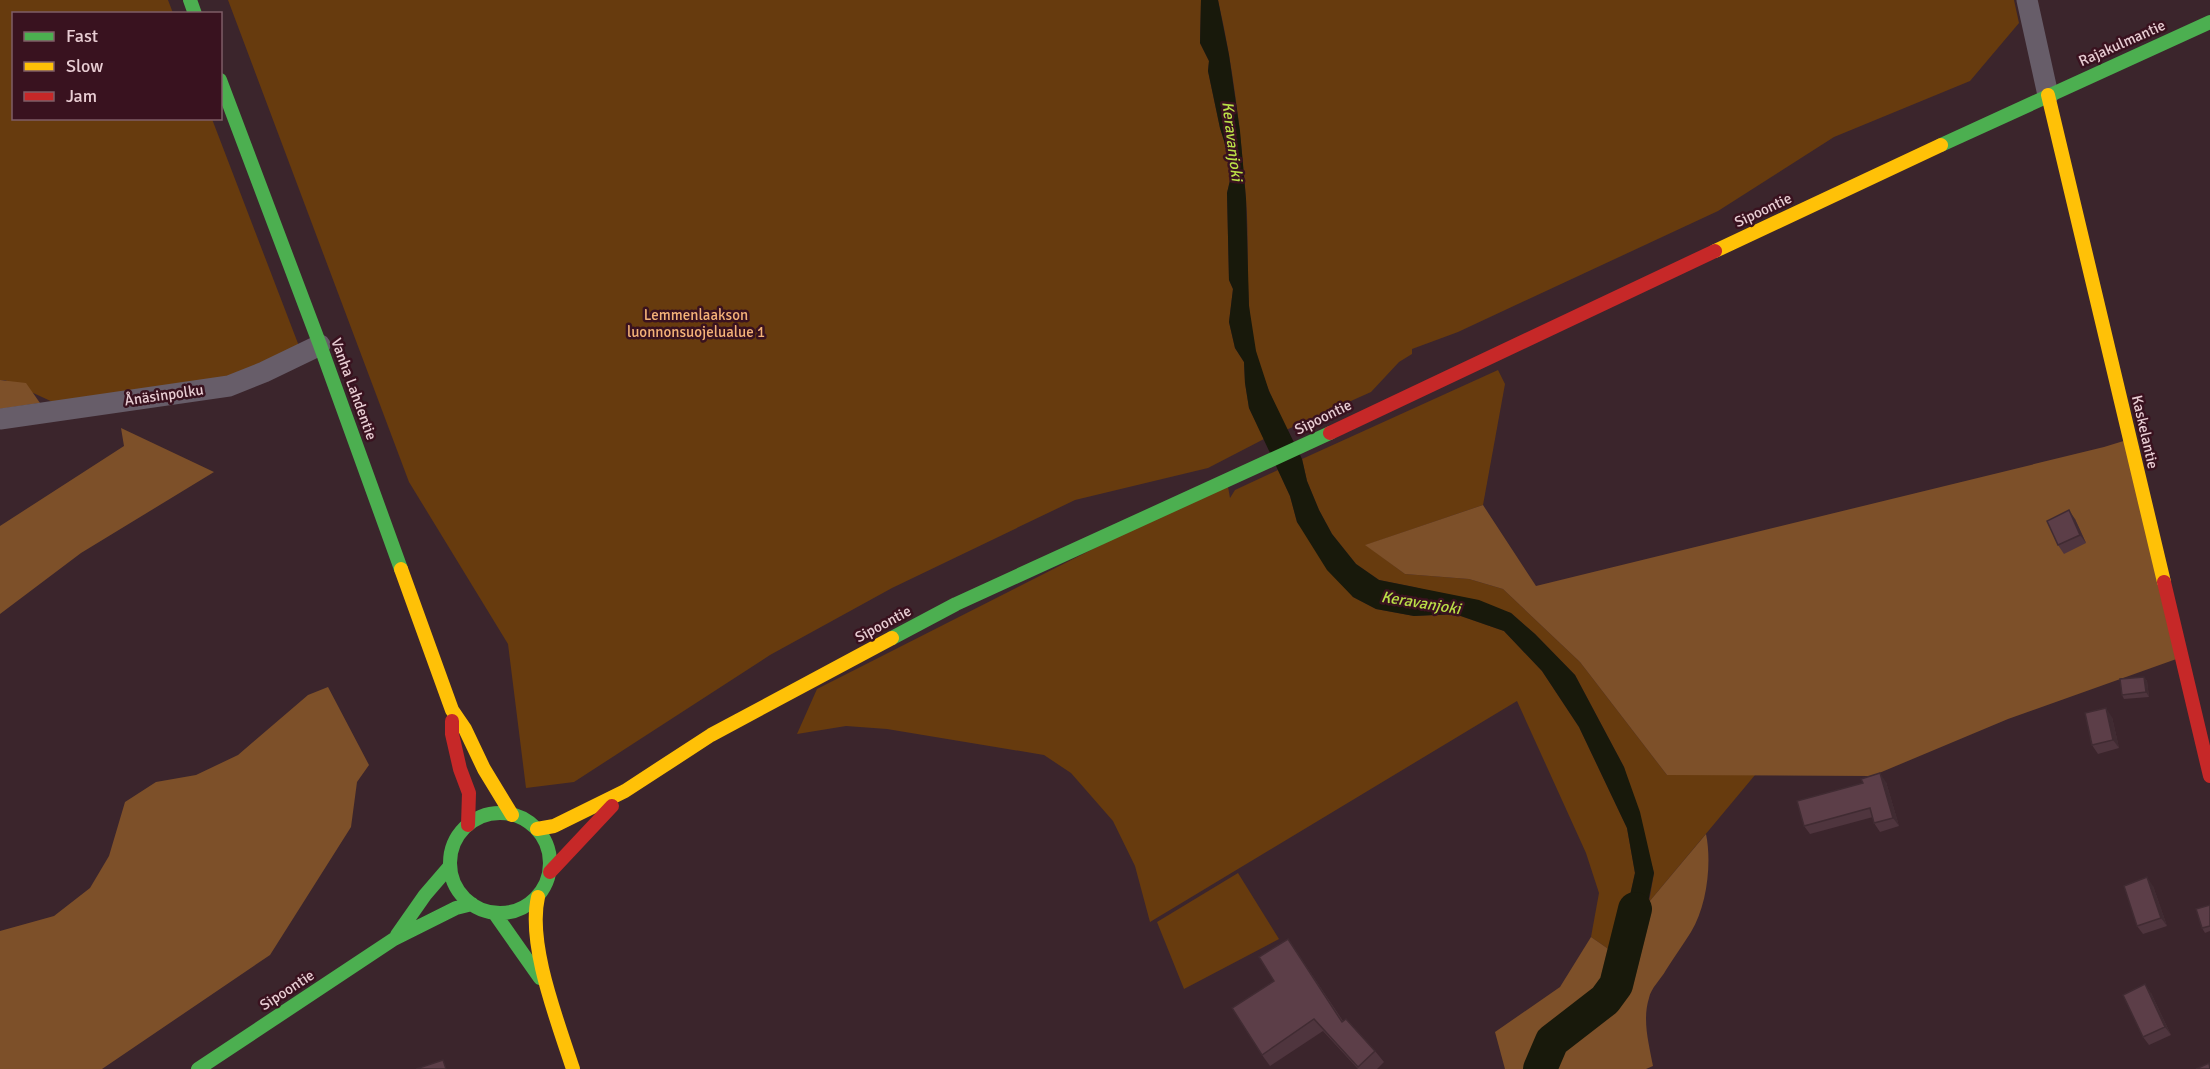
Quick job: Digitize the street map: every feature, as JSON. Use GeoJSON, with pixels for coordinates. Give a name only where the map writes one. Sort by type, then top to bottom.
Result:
{"type":"FeatureCollection","features":[{"type":"Feature","properties":{"kind":"main road","name":"Rajakulmantie"},"geometry":{"type":"LineString","coordinates":[[2048,95],[2210,22]]}},
{"type":"Feature","properties":{"kind":"main road","name":"Vanha Lahdentie"},"geometry":{"type":"LineString","coordinates":[[222,85],[320,345],[452,710],[465,729],[484,769],[512,815]]}},
{"type":"Feature","properties":{"kind":"main road","name":"Sipoontie"},"geometry":{"type":"LineString","coordinates":[[537,829],[570,819],[625,791],[711,735],[956,604],[1227,481],[2048,95]]}},
{"type":"Feature","properties":{"kind":"main road","name":"Kaskelantie"},"geometry":{"type":"LineString","coordinates":[[2048,95],[2210,776]]}},
{"type":"Feature","properties":{"kind":"main road","name":"Vanha Lahdentie"},"geometry":{"type":"LineString","coordinates":[[452,710],[452,734],[460,769],[469,793],[468,825]]}},
{"type":"Feature","properties":{"kind":"main road","name":"Sipoontie"},"geometry":{"type":"LineString","coordinates":[[550,872],[625,791]]}},
{"type":"Feature","properties":{"kind":"main road"},"geometry":{"type":"LineString","coordinates":[[489,814],[512,815],[523,818],[537,829],[547,843],[551,860],[550,872],[545,886],[528,906],[512,913],[495,914],[478,909],[464,898],[454,884],[450,866],[452,849],[460,833],[468,825],[489,814]]}},
{"type":"Feature","properties":{"kind":"main road","name":"Sipoontie"},"geometry":{"type":"LineString","coordinates":[[394,939],[450,866]]}},
{"type":"Feature","properties":{"kind":"main road"},"geometry":{"type":"LineString","coordinates":[[537,897],[534,914],[545,984],[573,1069]]}},
{"type":"Feature","properties":{"kind":"main road","name":"Sipoontie"},"geometry":{"type":"LineString","coordinates":[[198,1069],[394,939],[456,908],[472,904]]}},
{"type":"Feature","properties":{"kind":"main road"},"geometry":{"type":"LineString","coordinates":[[495,914],[545,984]]}},
{"type":"Feature","properties":{"kind":"street"},"geometry":{"type":"LineString","coordinates":[[2027,0],[2048,95]]}},
{"type":"Feature","properties":{"kind":"street","name":"Ånäsinpolku"},"geometry":{"type":"LineString","coordinates":[[0,419],[229,386],[320,345]]}},
{"type":"Feature","properties":{"kind":"green space"},"geometry":{"type":"Polygon","coordinates":[[[0,0],[168,0],[173,12],[12,12],[12,120],[212,120],[302,354],[264,372],[68,409],[5,380],[0,380],[0,0]]]}},
{"type":"Feature","properties":{"kind":"green space","name":"Lemmenlaakson luonnonsuojelualue 1"},"geometry":{"type":"Polygon","coordinates":[[[228,0],[1201,0],[1200,43],[1209,61],[1208,71],[1220,128],[1231,156],[1233,168],[1227,193],[1229,280],[1233,289],[1229,322],[1235,348],[1244,362],[1249,408],[1264,439],[1208,468],[1075,500],[892,588],[770,655],[574,782],[526,788],[508,644],[409,482],[228,0]]]}},
{"type":"Feature","properties":{"kind":"green space"},"geometry":{"type":"Polygon","coordinates":[[[1218,0],[2014,0],[2019,23],[1970,81],[1834,137],[1718,211],[1458,332],[1412,349],[1412,354],[1399,362],[1371,392],[1286,430],[1261,370],[1252,331],[1248,294],[1247,217],[1242,149],[1232,74],[1218,0]]]}},
{"type":"Feature","properties":{"kind":"green space"},"geometry":{"type":"Polygon","coordinates":[[[1498,370],[1505,384],[1483,505],[1366,545],[1405,574],[1469,579],[1503,589],[1580,662],[1667,775],[1755,775],[1649,902],[1654,873],[1624,767],[1575,675],[1511,613],[1379,580],[1356,564],[1332,534],[1307,481],[1302,459],[1498,370]]]}},
{"type":"Feature","properties":{"kind":"green space"},"geometry":{"type":"Polygon","coordinates":[[[1278,470],[1290,496],[1297,522],[1353,597],[1376,609],[1414,616],[1455,614],[1504,631],[1542,671],[1579,727],[1627,828],[1635,873],[1627,909],[1617,933],[1617,955],[1591,937],[1599,893],[1586,853],[1517,701],[1150,922],[1135,866],[1113,821],[1071,773],[1044,755],[887,729],[846,726],[797,734],[817,689],[1227,481],[1230,498],[1235,490],[1278,470]]]}},
{"type":"Feature","properties":{"kind":"green space"},"geometry":{"type":"Polygon","coordinates":[[[1238,873],[1279,939],[1184,989],[1157,922],[1238,873]]]}},
{"type":"Feature","properties":{"kind":"shaded area"},"geometry":{"type":"Polygon","coordinates":[[[0,380],[26,383],[40,403],[0,409],[0,380]]]}},
{"type":"Feature","properties":{"kind":"shaded area"},"geometry":{"type":"Polygon","coordinates":[[[121,428],[214,472],[81,553],[0,614],[0,526],[124,446],[121,428]]]}},
{"type":"Feature","properties":{"kind":"shaded area"},"geometry":{"type":"Polygon","coordinates":[[[2130,439],[2182,657],[2008,719],[1872,776],[1667,775],[1580,662],[1503,589],[1469,579],[1405,574],[1365,545],[1483,505],[1536,586],[2130,439]]]}},
{"type":"Feature","properties":{"kind":"shaded area"},"geometry":{"type":"Polygon","coordinates":[[[328,687],[369,765],[357,782],[351,827],[270,955],[102,1069],[0,1069],[0,931],[54,916],[90,888],[109,856],[125,802],[156,782],[196,775],[238,755],[308,695],[328,687]]]}},
{"type":"Feature","properties":{"kind":"shaded area"},"geometry":{"type":"Polygon","coordinates":[[[1706,834],[1708,871],[1701,910],[1691,932],[1650,994],[1647,1006],[1647,1032],[1653,1066],[1646,1069],[1545,1069],[1555,1044],[1605,1005],[1621,985],[1637,956],[1649,902],[1706,834]]]}},
{"type":"Feature","properties":{"kind":"shaded area"},"geometry":{"type":"Polygon","coordinates":[[[1591,937],[1617,955],[1612,984],[1600,997],[1549,1039],[1535,1069],[1505,1069],[1495,1032],[1560,987],[1591,937]]]}},
{"type":"Feature","properties":{"kind":"water"},"geometry":{"type":"Polygon","coordinates":[[[1201,0],[1218,0],[1229,55],[1240,131],[1246,199],[1249,306],[1256,351],[1269,391],[1302,459],[1307,481],[1319,510],[1332,534],[1356,564],[1379,580],[1479,600],[1511,613],[1575,675],[1624,767],[1640,812],[1654,873],[1637,956],[1617,955],[1617,933],[1627,909],[1635,873],[1627,828],[1579,727],[1542,671],[1504,631],[1455,614],[1414,616],[1376,609],[1353,597],[1327,570],[1297,522],[1290,496],[1249,408],[1244,362],[1235,348],[1229,322],[1233,289],[1229,280],[1227,193],[1233,168],[1231,156],[1220,128],[1208,71],[1209,61],[1200,43],[1201,0]]]}},
{"type":"Feature","properties":{"kind":"building"},"geometry":{"type":"Polygon","coordinates":[[[2069,510],[2080,535],[2058,545],[2047,521],[2069,510]]]}},
{"type":"Feature","properties":{"kind":"building"},"geometry":{"type":"Polygon","coordinates":[[[2144,677],[2146,692],[2122,695],[2120,679],[2144,677]]]}},
{"type":"Feature","properties":{"kind":"building"},"geometry":{"type":"Polygon","coordinates":[[[2106,708],[2113,740],[2092,745],[2085,713],[2106,708]]]}},
{"type":"Feature","properties":{"kind":"building"},"geometry":{"type":"Polygon","coordinates":[[[1880,773],[1893,818],[1874,823],[1870,808],[1804,826],[1797,801],[1863,783],[1861,779],[1880,773]]]}},
{"type":"Feature","properties":{"kind":"building"},"geometry":{"type":"Polygon","coordinates":[[[2147,877],[2161,918],[2137,926],[2124,886],[2147,877]]]}},
{"type":"Feature","properties":{"kind":"building"},"geometry":{"type":"Polygon","coordinates":[[[2210,905],[2210,926],[2202,928],[2196,909],[2210,905]]]}},
{"type":"Feature","properties":{"kind":"building"},"geometry":{"type":"Polygon","coordinates":[[[1288,939],[1342,1022],[1346,1019],[1375,1051],[1358,1067],[1314,1019],[1262,1055],[1232,1008],[1274,981],[1259,957],[1288,939]]]}},
{"type":"Feature","properties":{"kind":"building"},"geometry":{"type":"Polygon","coordinates":[[[2145,984],[2165,1027],[2143,1037],[2123,995],[2145,984]]]}},
{"type":"Feature","properties":{"kind":"building"},"geometry":{"type":"Polygon","coordinates":[[[443,1060],[446,1069],[416,1069],[443,1060]]]}},
{"type":"Feature","properties":{"kind":"building"},"geometry":{"type":"Polygon","coordinates":[[[2209,1063],[2210,1069],[2196,1069],[2209,1063]]]}},
{"type":"Feature","properties":{"kind":"waterway","name":"Keravanjoki"},"geometry":{"type":"LineString","coordinates":[[1540,1069],[1552,1041],[1605,1000],[1616,985],[1635,909]]}},
{"type":"Feature","properties":{"kind":"traffic: fast"},"geometry":{"type":"LineString","coordinates":[[190,0],[194,12]]}},
{"type":"Feature","properties":{"kind":"traffic: fast"},"geometry":{"type":"LineString","coordinates":[[1941,145],[2210,22]]}},
{"type":"Feature","properties":{"kind":"traffic: fast"},"geometry":{"type":"LineString","coordinates":[[222,85],[401,569]]}},
{"type":"Feature","properties":{"kind":"traffic: fast"},"geometry":{"type":"LineString","coordinates":[[892,638],[956,604],[1330,433]]}},
{"type":"Feature","properties":{"kind":"traffic: fast"},"geometry":{"type":"LineString","coordinates":[[500,813],[519,817],[536,827],[546,844],[550,863],[546,882],[536,899],[519,909],[500,913],[481,909],[464,899],[454,882],[450,863],[454,844],[464,827],[481,817],[500,813]]}},
{"type":"Feature","properties":{"kind":"traffic: fast"},"geometry":{"type":"LineString","coordinates":[[397,935],[425,895],[450,866]]}},
{"type":"Feature","properties":{"kind":"traffic: fast"},"geometry":{"type":"LineString","coordinates":[[198,1069],[394,939],[456,908],[472,904]]}},
{"type":"Feature","properties":{"kind":"traffic: fast"},"geometry":{"type":"LineString","coordinates":[[495,914],[540,978]]}},
{"type":"Feature","properties":{"kind":"traffic: slow"},"geometry":{"type":"LineString","coordinates":[[2048,95],[2164,582]]}},
{"type":"Feature","properties":{"kind":"traffic: slow"},"geometry":{"type":"LineString","coordinates":[[1715,251],[1941,145]]}},
{"type":"Feature","properties":{"kind":"traffic: slow"},"geometry":{"type":"LineString","coordinates":[[401,569],[452,710],[465,729],[484,769],[512,815]]}},
{"type":"Feature","properties":{"kind":"traffic: slow"},"geometry":{"type":"LineString","coordinates":[[537,829],[554,826],[625,791],[711,735],[892,638]]}},
{"type":"Feature","properties":{"kind":"traffic: slow"},"geometry":{"type":"LineString","coordinates":[[538,897],[536,916],[540,960],[552,1007],[573,1069]]}},
{"type":"Feature","properties":{"kind":"traffic: jam"},"geometry":{"type":"LineString","coordinates":[[1330,433],[1715,251]]}},
{"type":"Feature","properties":{"kind":"traffic: jam"},"geometry":{"type":"LineString","coordinates":[[2164,582],[2210,776]]}},
{"type":"Feature","properties":{"kind":"traffic: jam"},"geometry":{"type":"LineString","coordinates":[[452,721],[452,734],[460,769],[469,793],[468,825]]}},
{"type":"Feature","properties":{"kind":"traffic: jam"},"geometry":{"type":"LineString","coordinates":[[550,872],[612,806]]}}]}
